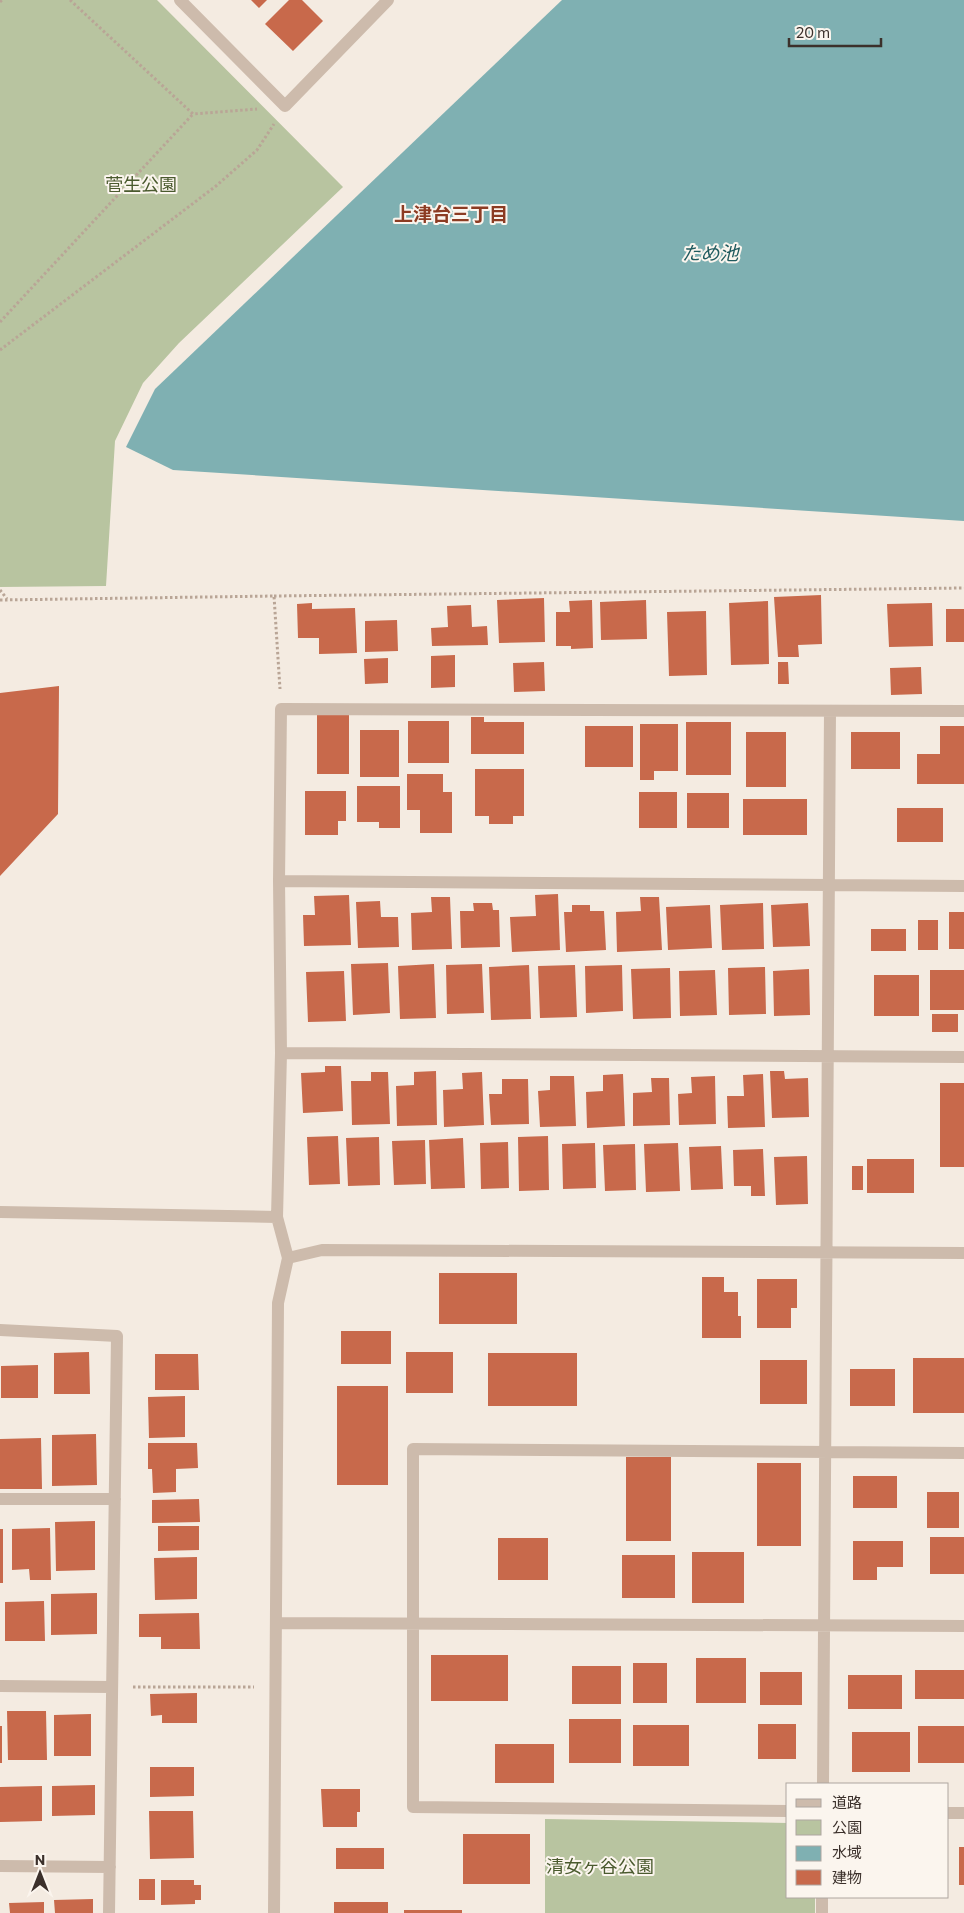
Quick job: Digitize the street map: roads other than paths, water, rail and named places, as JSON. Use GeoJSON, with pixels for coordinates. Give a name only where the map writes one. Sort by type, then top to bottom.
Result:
{"type":"FeatureCollection","features":[{"type":"Feature","properties":{"kind":"street"},"geometry":{"type":"LineString","coordinates":[[180,0],[285,106],[388,0]]}},
{"type":"Feature","properties":{"kind":"street"},"geometry":{"type":"LineString","coordinates":[[274,1913],[278,1303],[288,1258],[277,1217],[281,1053],[279,881],[281,709],[964,711]]}},
{"type":"Feature","properties":{"kind":"street"},"geometry":{"type":"LineString","coordinates":[[823,1783],[830,711]]}},
{"type":"Feature","properties":{"kind":"street"},"geometry":{"type":"LineString","coordinates":[[279,881],[964,886]]}},
{"type":"Feature","properties":{"kind":"street"},"geometry":{"type":"LineString","coordinates":[[281,1053],[964,1057]]}},
{"type":"Feature","properties":{"kind":"street"},"geometry":{"type":"LineString","coordinates":[[0,1212],[277,1217]]}},
{"type":"Feature","properties":{"kind":"street"},"geometry":{"type":"LineString","coordinates":[[288,1258],[322,1250],[964,1253]]}},
{"type":"Feature","properties":{"kind":"street"},"geometry":{"type":"LineString","coordinates":[[0,1330],[117,1336],[109,1913]]}},
{"type":"Feature","properties":{"kind":"street"},"geometry":{"type":"LineString","coordinates":[[786,1811],[413,1807],[413,1449],[964,1453]]}},
{"type":"Feature","properties":{"kind":"street"},"geometry":{"type":"LineString","coordinates":[[0,1499],[115,1499]]}},
{"type":"Feature","properties":{"kind":"street"},"geometry":{"type":"LineString","coordinates":[[276,1623],[964,1626]]}},
{"type":"Feature","properties":{"kind":"street"},"geometry":{"type":"LineString","coordinates":[[0,1686],[112,1687]]}},
{"type":"Feature","properties":{"kind":"street"},"geometry":{"type":"LineString","coordinates":[[949,1813],[964,1813]]}},
{"type":"Feature","properties":{"kind":"street"},"geometry":{"type":"LineString","coordinates":[[0,1866],[110,1867]]}},
{"type":"Feature","properties":{"kind":"street"},"geometry":{"type":"LineString","coordinates":[[822,1898],[822,1913]]}},
{"type":"Feature","properties":{"kind":"water","name":"ため池"},"geometry":{"type":"Polygon","coordinates":[[[562,0],[964,0],[964,521],[173,470],[126,447],[155,389],[562,0]]]}},
{"type":"Feature","properties":{"kind":"district","name":"上津台三丁目"},"geometry":{"type":"Point","coordinates":[451,213]}},
{"type":"Feature","properties":{"kind":"park label","name":"菅生公園"},"geometry":{"type":"Point","coordinates":[141,184]}},
{"type":"Feature","properties":{"kind":"park label","name":"清女ヶ谷公園"},"geometry":{"type":"Point","coordinates":[600,1866]}}]}
